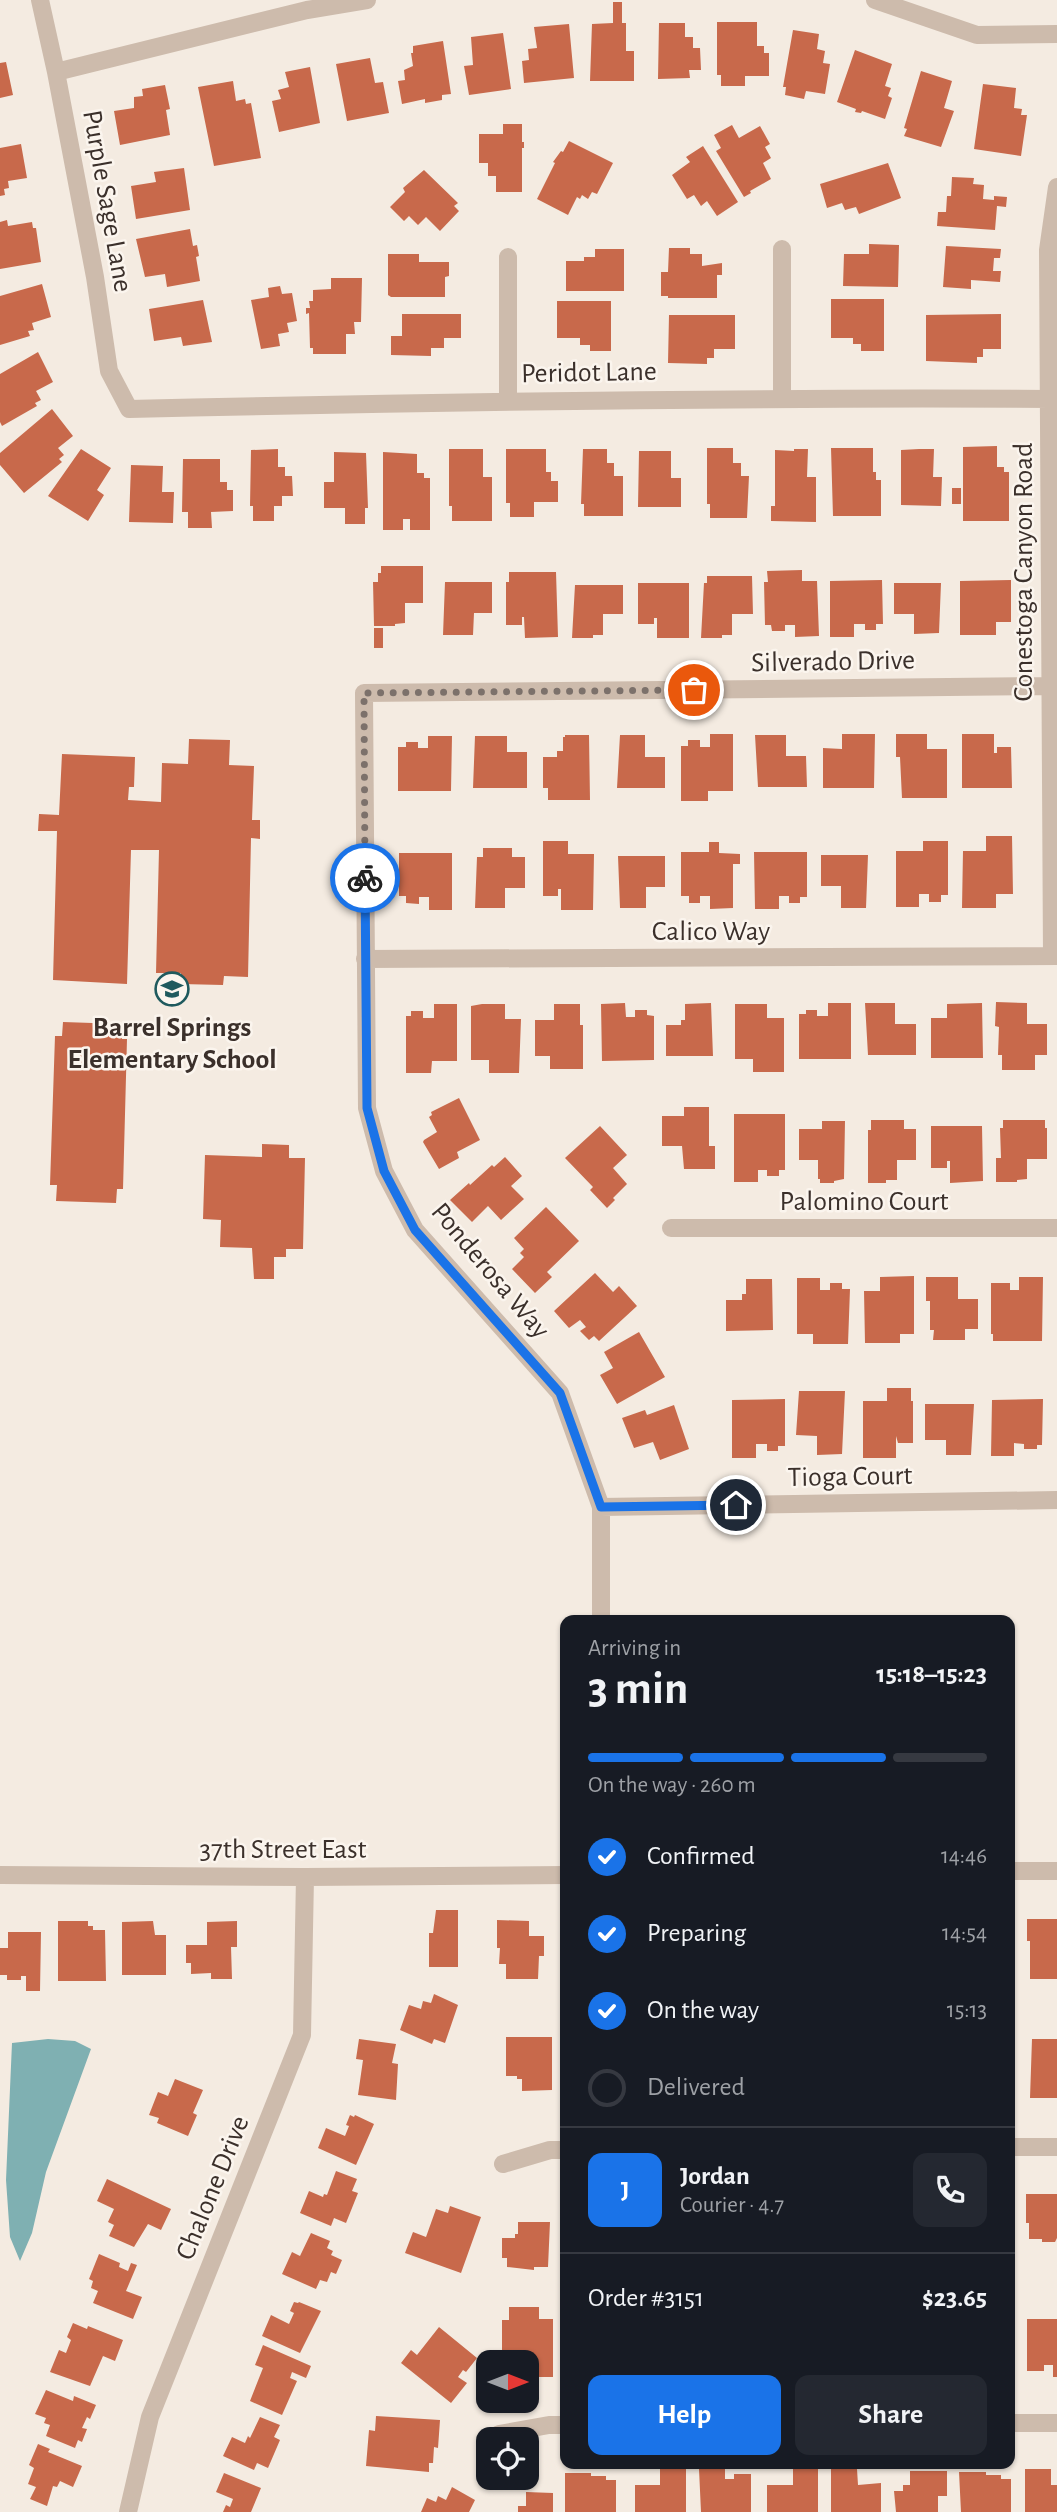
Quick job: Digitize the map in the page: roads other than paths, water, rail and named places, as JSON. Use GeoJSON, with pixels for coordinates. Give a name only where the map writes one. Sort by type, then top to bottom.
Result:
{"type":"FeatureCollection","features":[{"type":"Feature","properties":{"kind":"street","name":"Purple Sage Lane"},"geometry":{"type":"LineString","coordinates":[[40,0],[56,72],[109,371],[129,409]]}},
{"type":"Feature","properties":{"kind":"street"},"geometry":{"type":"LineString","coordinates":[[56,72],[307,10],[367,0]]}},
{"type":"Feature","properties":{"kind":"street"},"geometry":{"type":"LineString","coordinates":[[875,0],[977,35],[1057,34]]}},
{"type":"Feature","properties":{"kind":"street","name":"Conestoga Canyon Road"},"geometry":{"type":"LineString","coordinates":[[1054,956],[1048,250],[1057,187]]}},
{"type":"Feature","properties":{"kind":"street"},"geometry":{"type":"LineString","coordinates":[[782,249],[782,398]]}},
{"type":"Feature","properties":{"kind":"street"},"geometry":{"type":"LineString","coordinates":[[508,257],[509,400]]}},
{"type":"Feature","properties":{"kind":"street","name":"Peridot Lane"},"geometry":{"type":"LineString","coordinates":[[129,409],[509,400],[1050,399]]}},
{"type":"Feature","properties":{"kind":"street","name":"Silverado Drive"},"geometry":{"type":"LineString","coordinates":[[364,693],[1051,686]]}},
{"type":"Feature","properties":{"kind":"street","name":"Ponderosa Way"},"geometry":{"type":"LineString","coordinates":[[364,693],[367,1108],[384,1171],[415,1230],[560,1393],[601,1507],[601,1615]]}},
{"type":"Feature","properties":{"kind":"street","name":"Calico Way"},"geometry":{"type":"LineString","coordinates":[[365,960],[1054,956]]}},
{"type":"Feature","properties":{"kind":"street","name":"Palomino Court"},"geometry":{"type":"LineString","coordinates":[[671,1228],[1057,1228]]}},
{"type":"Feature","properties":{"kind":"street","name":"Tioga Court"},"geometry":{"type":"LineString","coordinates":[[601,1507],[1057,1500]]}},
{"type":"Feature","properties":{"kind":"street"},"geometry":{"type":"LineString","coordinates":[[1015,1871],[1057,1871]]}},
{"type":"Feature","properties":{"kind":"street","name":"37th Street East"},"geometry":{"type":"LineString","coordinates":[[0,1875],[560,1875]]}},
{"type":"Feature","properties":{"kind":"street","name":"Chalone Drive"},"geometry":{"type":"LineString","coordinates":[[128,2512],[150,2417],[302,2035],[305,1877]]}},
{"type":"Feature","properties":{"kind":"street"},"geometry":{"type":"LineString","coordinates":[[1015,2147],[1057,2147]]}},
{"type":"Feature","properties":{"kind":"street"},"geometry":{"type":"LineString","coordinates":[[503,2164],[550,2150],[560,2150]]}},
{"type":"Feature","properties":{"kind":"street"},"geometry":{"type":"LineString","coordinates":[[1015,2423],[1057,2423]]}},
{"type":"Feature","properties":{"kind":"street"},"geometry":{"type":"LineString","coordinates":[[538,2427],[560,2424]]}},
{"type":"Feature","properties":{"kind":"water"},"geometry":{"type":"Polygon","coordinates":[[[48,2039],[75,2041],[91,2049],[46,2172],[32,2233],[20,2261],[10,2237],[6,2180],[12,2043],[48,2039]]]}},
{"type":"Feature","properties":{"kind":"place","name":"Barrel Springs Elementary School"},"geometry":{"type":"Point","coordinates":[172,989]}}]}
